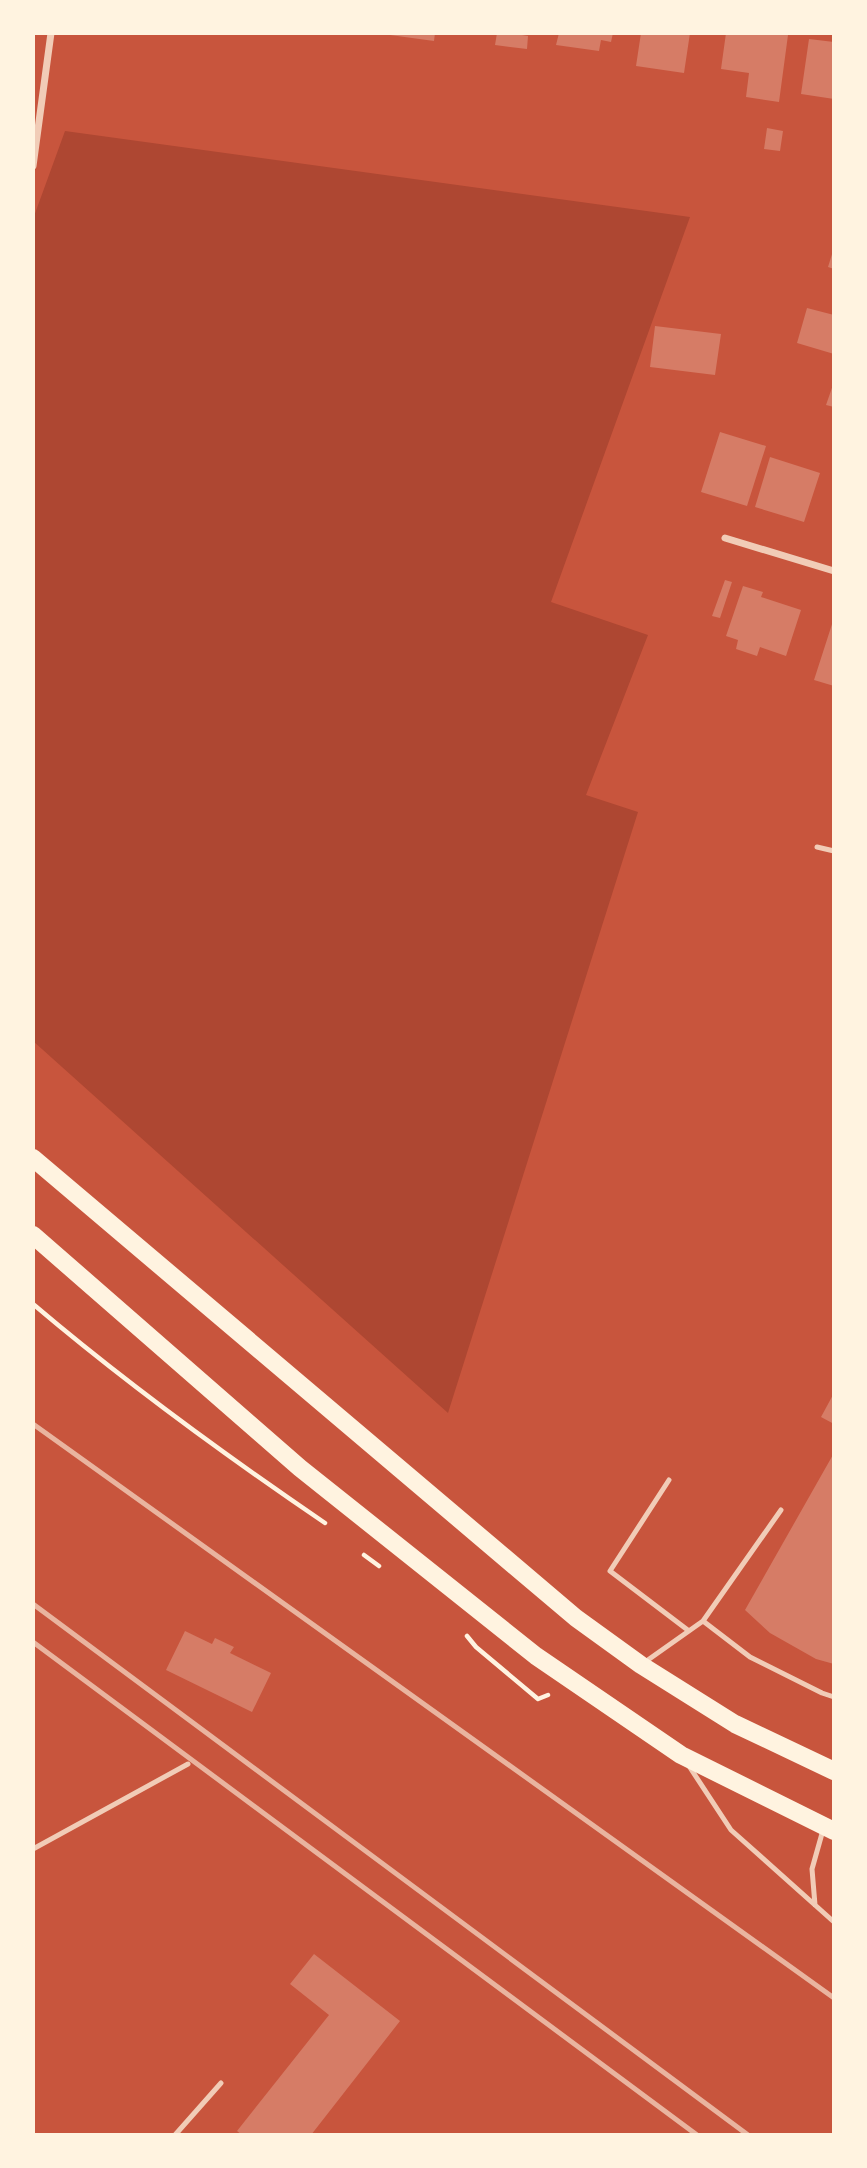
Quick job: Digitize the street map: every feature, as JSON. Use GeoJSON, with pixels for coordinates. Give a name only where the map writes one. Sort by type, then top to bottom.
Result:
{"type":"FeatureCollection","features":[{"type":"Feature","properties":{"kind":"main road"},"geometry":{"type":"LineString","coordinates":[[33,1158],[576,1618],[641,1665],[735,1724],[834,1771]]}},
{"type":"Feature","properties":{"kind":"main road"},"geometry":{"type":"LineString","coordinates":[[33,1235],[300,1468],[536,1657],[681,1755],[830,1826]]}},
{"type":"Feature","properties":{"kind":"street"},"geometry":{"type":"LineString","coordinates":[[33,166],[51,33]]}},
{"type":"Feature","properties":{"kind":"street"},"geometry":{"type":"LineString","coordinates":[[726,538],[834,571]]}},
{"type":"Feature","properties":{"kind":"lane"},"geometry":{"type":"LineString","coordinates":[[817,847],[834,851]]}},
{"type":"Feature","properties":{"kind":"lane"},"geometry":{"type":"LineString","coordinates":[[669,1480],[610,1571],[689,1631]]}},
{"type":"Feature","properties":{"kind":"lane"},"geometry":{"type":"LineString","coordinates":[[641,1665],[703,1621],[781,1510]]}},
{"type":"Feature","properties":{"kind":"lane"},"geometry":{"type":"LineString","coordinates":[[703,1621],[750,1657],[834,1697]]}},
{"type":"Feature","properties":{"kind":"lane"},"geometry":{"type":"LineString","coordinates":[[681,1755],[731,1830],[834,1922]]}},
{"type":"Feature","properties":{"kind":"lane"},"geometry":{"type":"LineString","coordinates":[[33,1849],[188,1764]]}},
{"type":"Feature","properties":{"kind":"lane"},"geometry":{"type":"LineString","coordinates":[[815,1905],[813,1869],[830,1826]]}},
{"type":"Feature","properties":{"kind":"lane"},"geometry":{"type":"LineString","coordinates":[[174,2135],[221,2083]]}},
{"type":"Feature","properties":{"kind":"path"},"geometry":{"type":"LineString","coordinates":[[33,1304],[223,1453],[333,1529]]}},
{"type":"Feature","properties":{"kind":"path"},"geometry":{"type":"LineString","coordinates":[[363,1553],[384,1569]]}},
{"type":"Feature","properties":{"kind":"path"},"geometry":{"type":"LineString","coordinates":[[463,1629],[476,1647],[538,1699]]}},
{"type":"Feature","properties":{"kind":"shaded area"},"geometry":{"type":"Polygon","coordinates":[[[65,131],[690,217],[551,602],[648,635],[586,795],[638,812],[448,1413],[33,1041],[33,219],[65,131]]]}},
{"type":"Feature","properties":{"kind":"building"},"geometry":{"type":"Polygon","coordinates":[[[390,33],[435,33],[434,41],[390,33]]]}},
{"type":"Feature","properties":{"kind":"building"},"geometry":{"type":"Polygon","coordinates":[[[497,33],[522,33],[528,36],[527,49],[495,45],[497,33]]]}},
{"type":"Feature","properties":{"kind":"building"},"geometry":{"type":"Polygon","coordinates":[[[559,33],[613,33],[611,42],[601,40],[599,51],[556,45],[559,33]]]}},
{"type":"Feature","properties":{"kind":"building"},"geometry":{"type":"Polygon","coordinates":[[[641,33],[690,33],[684,73],[636,66],[641,33]]]}},
{"type":"Feature","properties":{"kind":"building"},"geometry":{"type":"Polygon","coordinates":[[[726,33],[788,35],[779,102],[746,97],[749,73],[721,69],[726,33]]]}},
{"type":"Feature","properties":{"kind":"building"},"geometry":{"type":"Polygon","coordinates":[[[809,39],[834,42],[834,99],[801,94],[809,39]]]}},
{"type":"Feature","properties":{"kind":"building"},"geometry":{"type":"Polygon","coordinates":[[[767,128],[783,131],[780,151],[764,149],[767,128]]]}},
{"type":"Feature","properties":{"kind":"building"},"geometry":{"type":"Polygon","coordinates":[[[834,252],[834,269],[828,267],[834,252]]]}},
{"type":"Feature","properties":{"kind":"building"},"geometry":{"type":"Polygon","coordinates":[[[807,308],[834,315],[834,354],[797,343],[807,308]]]}},
{"type":"Feature","properties":{"kind":"building"},"geometry":{"type":"Polygon","coordinates":[[[655,326],[721,334],[715,375],[650,367],[655,326]]]}},
{"type":"Feature","properties":{"kind":"building"},"geometry":{"type":"Polygon","coordinates":[[[834,382],[834,407],[826,405],[834,382]]]}},
{"type":"Feature","properties":{"kind":"building"},"geometry":{"type":"Polygon","coordinates":[[[720,432],[766,446],[747,506],[701,492],[720,432]]]}},
{"type":"Feature","properties":{"kind":"building"},"geometry":{"type":"Polygon","coordinates":[[[770,457],[820,473],[804,522],[755,507],[770,457]]]}},
{"type":"Feature","properties":{"kind":"building"},"geometry":{"type":"Polygon","coordinates":[[[725,580],[732,582],[720,618],[712,616],[725,580]]]}},
{"type":"Feature","properties":{"kind":"building"},"geometry":{"type":"Polygon","coordinates":[[[743,586],[763,592],[761,597],[801,610],[786,656],[760,647],[757,656],[736,649],[738,640],[726,636],[743,586]]]}},
{"type":"Feature","properties":{"kind":"building"},"geometry":{"type":"Polygon","coordinates":[[[834,621],[834,686],[814,680],[834,621]]]}},
{"type":"Feature","properties":{"kind":"building"},"geometry":{"type":"Polygon","coordinates":[[[834,1393],[834,1424],[821,1417],[834,1393]]]}},
{"type":"Feature","properties":{"kind":"building"},"geometry":{"type":"Polygon","coordinates":[[[834,1453],[834,1664],[816,1659],[770,1633],[745,1610],[834,1453]]]}},
{"type":"Feature","properties":{"kind":"building"},"geometry":{"type":"Polygon","coordinates":[[[185,1631],[212,1644],[215,1638],[234,1647],[230,1653],[271,1673],[252,1712],[166,1670],[185,1631]]]}},
{"type":"Feature","properties":{"kind":"building"},"geometry":{"type":"Polygon","coordinates":[[[314,1954],[400,2021],[311,2135],[242,2135],[237,2131],[329,2015],[290,1984],[314,1954]]]}},
{"type":"Feature","properties":{"kind":"railway"},"geometry":{"type":"LineString","coordinates":[[33,1424],[834,1998]]}},
{"type":"Feature","properties":{"kind":"railway"},"geometry":{"type":"LineString","coordinates":[[33,1604],[748,2135]]}},
{"type":"Feature","properties":{"kind":"railway"},"geometry":{"type":"LineString","coordinates":[[33,1642],[697,2135]]}}]}
